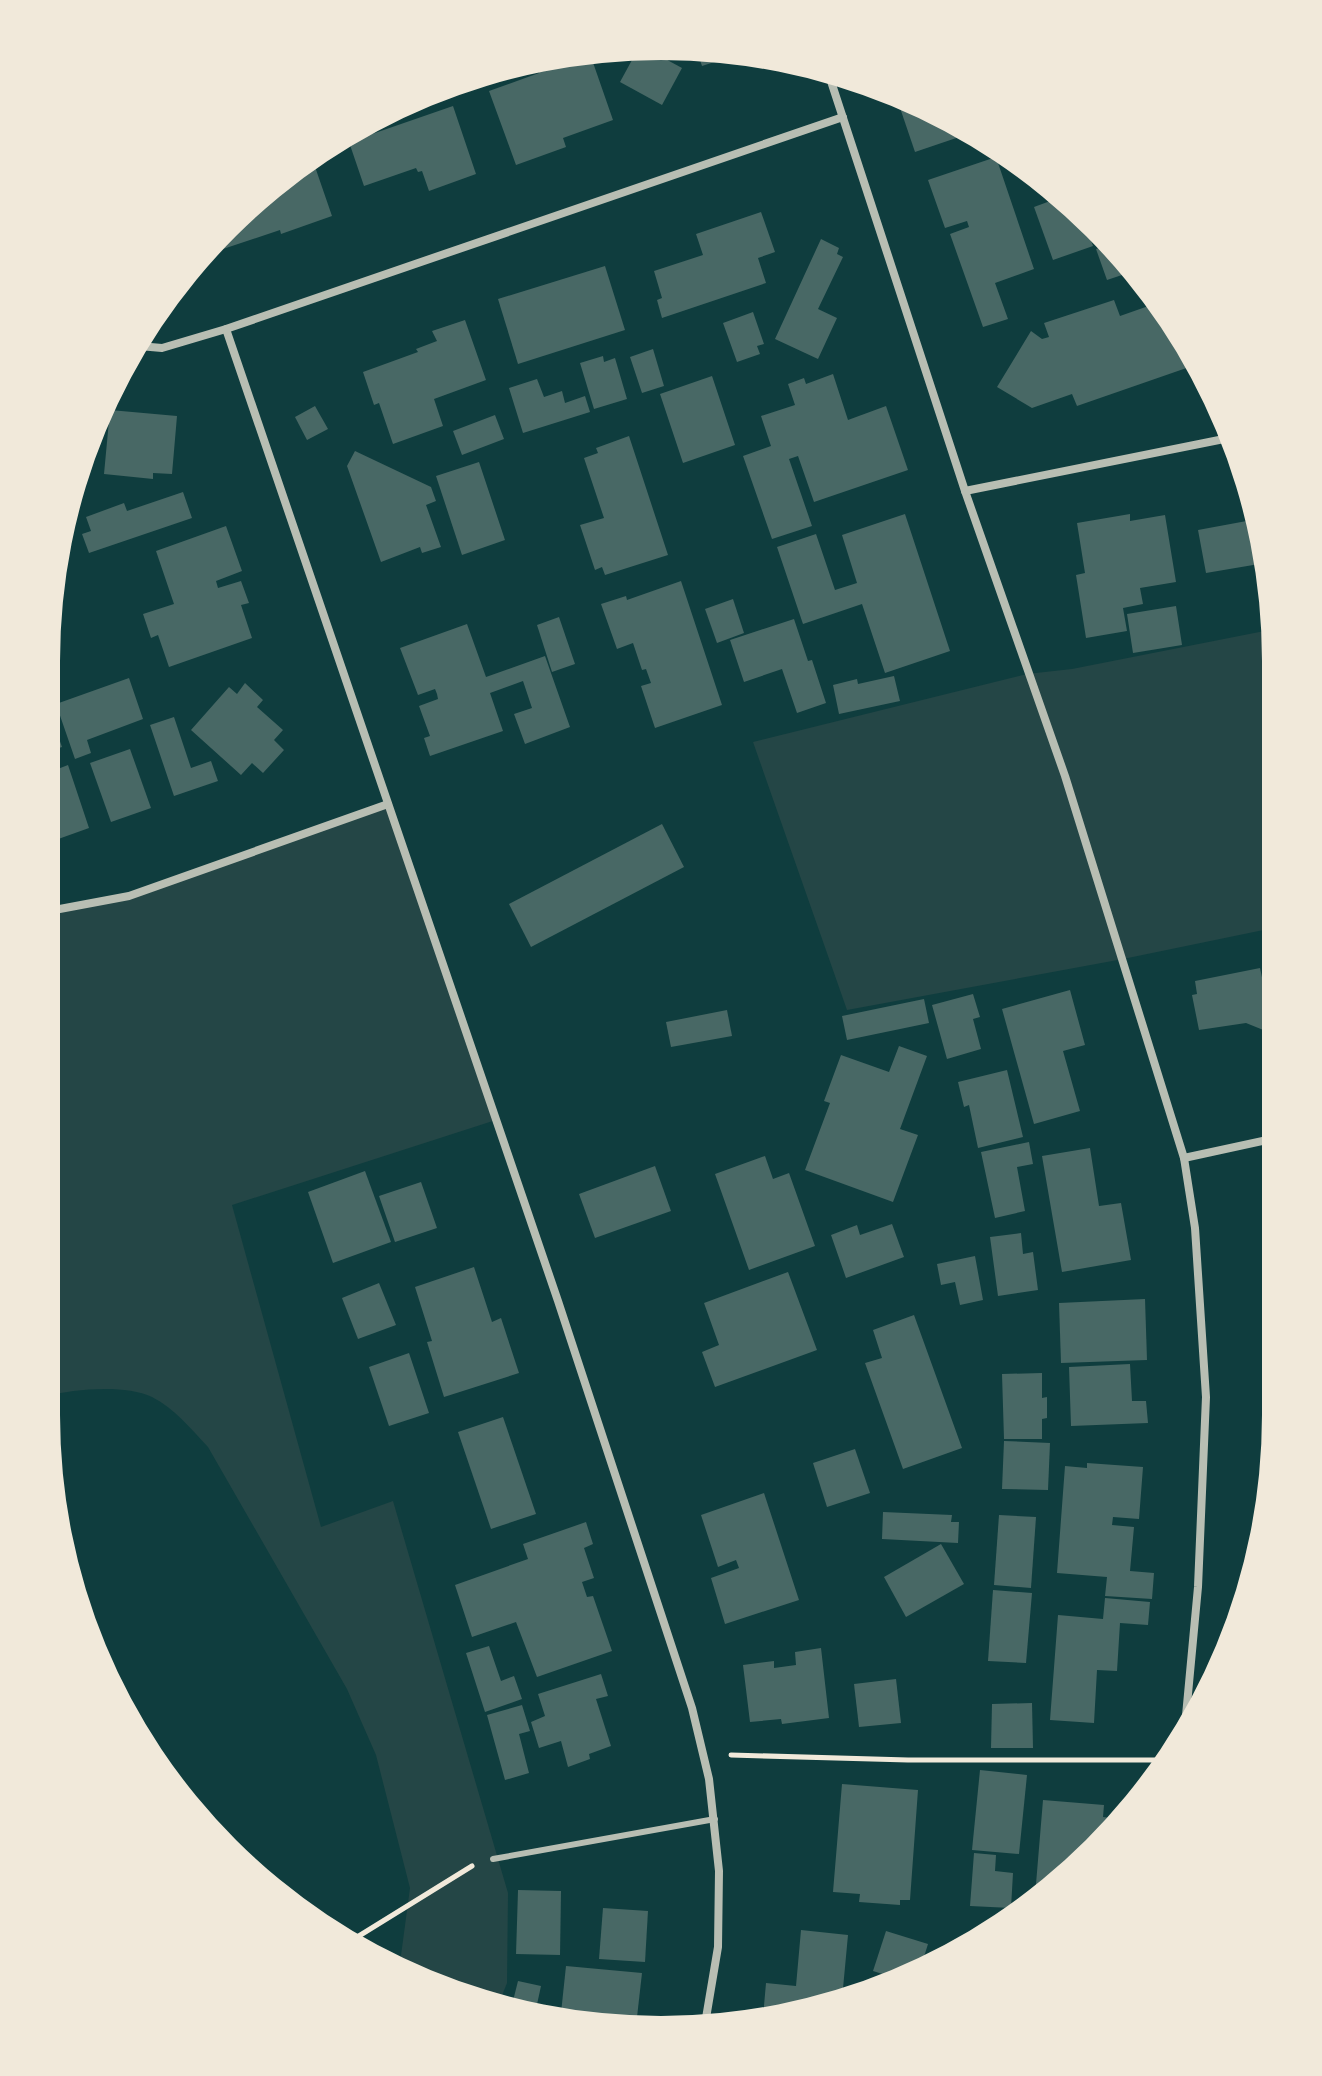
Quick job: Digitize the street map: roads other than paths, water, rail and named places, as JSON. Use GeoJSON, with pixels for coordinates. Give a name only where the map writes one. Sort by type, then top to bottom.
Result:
{"type":"FeatureCollection","features":[{"type":"Feature","properties":{"kind":"street"},"geometry":{"type":"LineString","coordinates":[[832,85],[965,491],[1065,776],[1184,1158],[1195,1228],[1206,1397],[1198,1587],[1187,1705]]}},
{"type":"Feature","properties":{"kind":"street"},"geometry":{"type":"LineString","coordinates":[[149,347],[162,348],[226,329],[843,117]]}},
{"type":"Feature","properties":{"kind":"street"},"geometry":{"type":"LineString","coordinates":[[226,329],[558,1301],[692,1708],[715,1819],[719,1871],[718,1947],[707,2014]]}},
{"type":"Feature","properties":{"kind":"street"},"geometry":{"type":"LineString","coordinates":[[965,491],[1219,440]]}},
{"type":"Feature","properties":{"kind":"street"},"geometry":{"type":"LineString","coordinates":[[60,909],[129,896],[388,804]]}},
{"type":"Feature","properties":{"kind":"street"},"geometry":{"type":"LineString","coordinates":[[1184,1158],[1262,1141]]}},
{"type":"Feature","properties":{"kind":"lane"},"geometry":{"type":"LineString","coordinates":[[493,1859],[715,1819]]}}]}
